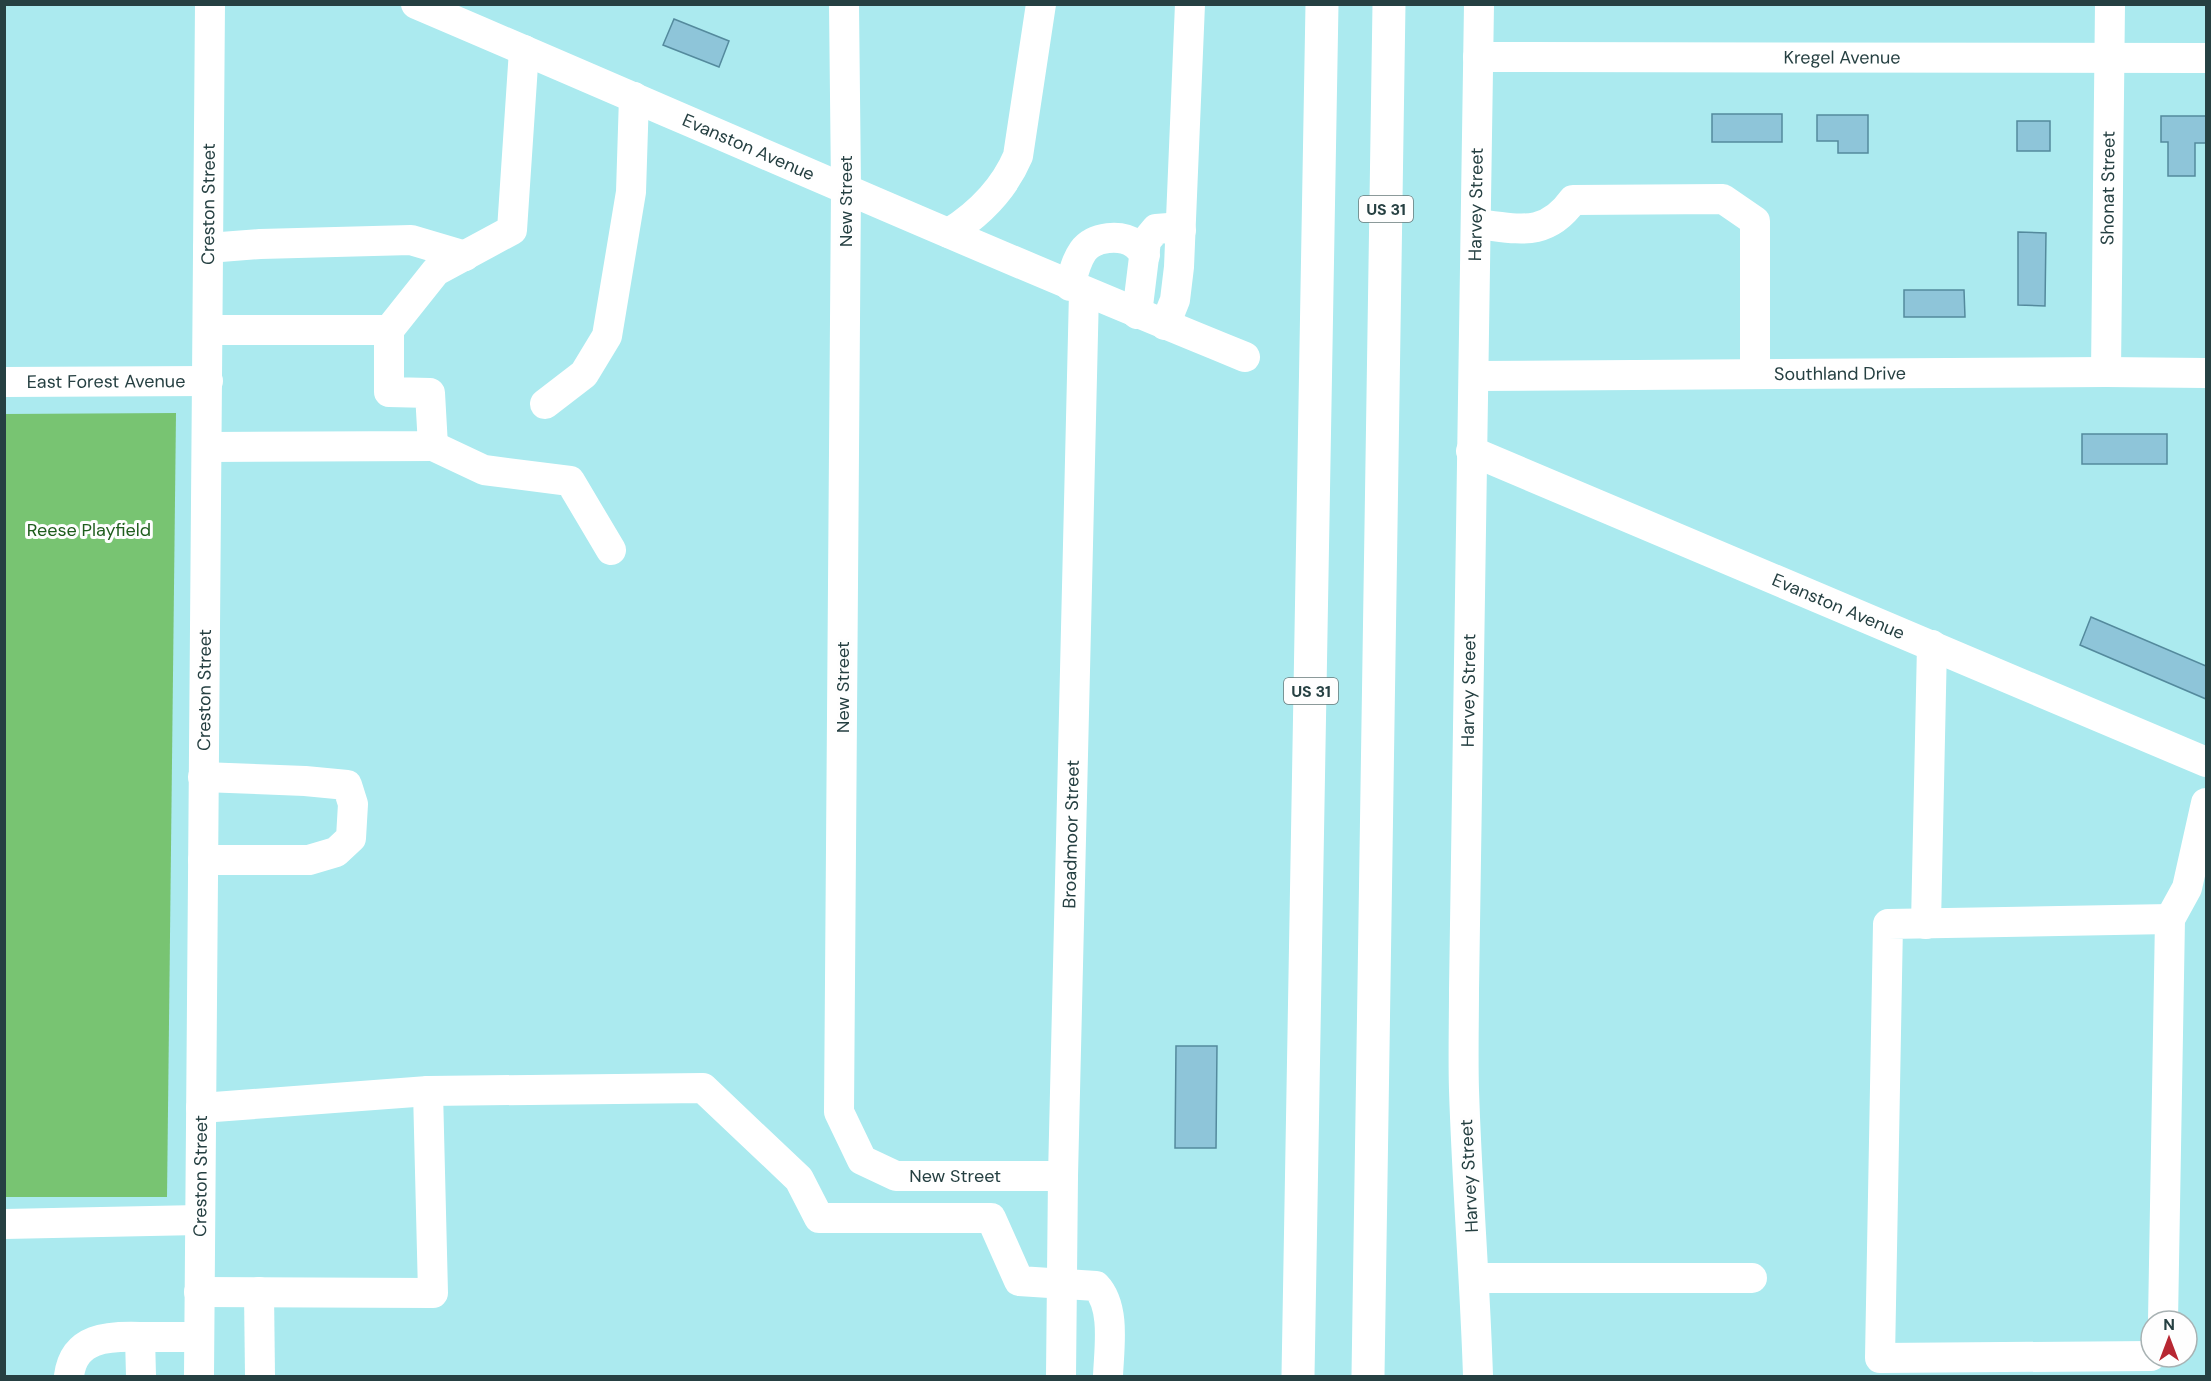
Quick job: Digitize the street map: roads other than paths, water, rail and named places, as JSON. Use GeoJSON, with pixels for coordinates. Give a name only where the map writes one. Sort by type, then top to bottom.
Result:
{"type":"FeatureCollection","features":[{"type":"Feature","properties":{"kind":"highway","name":"US 31"},"geometry":{"type":"LineString","coordinates":[[1298,1377],[1322,4]]}},
{"type":"Feature","properties":{"kind":"highway","name":"US 31"},"geometry":{"type":"LineString","coordinates":[[1369,1371],[1389,4]]}},
{"type":"Feature","properties":{"kind":"street","name":"Creston Street"},"geometry":{"type":"LineString","coordinates":[[199,1377],[210,4]]}},
{"type":"Feature","properties":{"kind":"street","name":"Evanston Avenue"},"geometry":{"type":"LineString","coordinates":[[416,4],[1077,289],[1245,357]]}},
{"type":"Feature","properties":{"kind":"street","name":"New Street"},"geometry":{"type":"LineString","coordinates":[[844,4],[846,188],[839,1112],[862,1160],[896,1176],[1063,1176]]}},
{"type":"Feature","properties":{"kind":"street"},"geometry":{"type":"LineString","coordinates":[[949,233],[981,209],[1011,172],[1018,156],[1041,4]]}},
{"type":"Feature","properties":{"kind":"street"},"geometry":{"type":"LineString","coordinates":[[1165,325],[1176,292],[1181,230],[1190,4]]}},
{"type":"Feature","properties":{"kind":"street","name":"Harvey Street"},"geometry":{"type":"LineString","coordinates":[[1478,1377],[1464,1055],[1479,4]]}},
{"type":"Feature","properties":{"kind":"street","name":"Shonat Street"},"geometry":{"type":"LineString","coordinates":[[2106,372],[2110,4]]}},
{"type":"Feature","properties":{"kind":"street"},"geometry":{"type":"LineString","coordinates":[[433,446],[430,393],[389,392],[388,330],[436,271],[512,230],[524,50]]}},
{"type":"Feature","properties":{"kind":"street","name":"Kregel Avenue"},"geometry":{"type":"LineString","coordinates":[[1478,57],[2206,58]]}},
{"type":"Feature","properties":{"kind":"street"},"geometry":{"type":"LineString","coordinates":[[545,404],[584,374],[607,336],[631,192],[634,97]]}},
{"type":"Feature","properties":{"kind":"street"},"geometry":{"type":"LineString","coordinates":[[1476,224],[1534,230],[1560,215],[1573,200],[1723,199],[1755,221],[1755,374]]}},
{"type":"Feature","properties":{"kind":"street"},"geometry":{"type":"LineString","coordinates":[[1137,314],[1146,242],[1156,229],[1181,230]]}},
{"type":"Feature","properties":{"kind":"street","name":"Broadmoor Street"},"geometry":{"type":"LineString","coordinates":[[1061,1377],[1077,289],[1082,253],[1097,241],[1123,239],[1135,244],[1145,255]]}},
{"type":"Feature","properties":{"kind":"street"},"geometry":{"type":"LineString","coordinates":[[208,248],[260,244],[411,240],[465,256]]}},
{"type":"Feature","properties":{"kind":"street"},"geometry":{"type":"LineString","coordinates":[[208,330],[388,330]]}},
{"type":"Feature","properties":{"kind":"street","name":"Southland Drive"},"geometry":{"type":"LineString","coordinates":[[1474,376],[2206,373]]}},
{"type":"Feature","properties":{"kind":"street","name":"East Forest Avenue"},"geometry":{"type":"LineString","coordinates":[[4,382],[208,381]]}},
{"type":"Feature","properties":{"kind":"street"},"geometry":{"type":"LineString","coordinates":[[207,447],[433,446],[484,470],[570,480],[611,550]]}},
{"type":"Feature","properties":{"kind":"street","name":"Evanston Avenue"},"geometry":{"type":"LineString","coordinates":[[1472,451],[2206,762]]}},
{"type":"Feature","properties":{"kind":"street"},"geometry":{"type":"LineString","coordinates":[[1926,924],[1932,645]]}},
{"type":"Feature","properties":{"kind":"street"},"geometry":{"type":"LineString","coordinates":[[202,860],[309,860],[336,852],[351,838],[353,804],[347,785],[203,777]]}},
{"type":"Feature","properties":{"kind":"street"},"geometry":{"type":"LineString","coordinates":[[2163,1309],[2170,919],[2187,888],[2206,802]]}},
{"type":"Feature","properties":{"kind":"street"},"geometry":{"type":"LineString","coordinates":[[2139,1356],[1880,1359],[1888,924],[2170,919]]}},
{"type":"Feature","properties":{"kind":"street"},"geometry":{"type":"LineString","coordinates":[[201,1108],[428,1091],[703,1088],[798,1179],[819,1218],[991,1218],[1019,1281],[1096,1286],[1103,1293],[1109,1319],[1108,1377]]}},
{"type":"Feature","properties":{"kind":"street"},"geometry":{"type":"LineString","coordinates":[[199,1292],[433,1293],[428,1091]]}},
{"type":"Feature","properties":{"kind":"street"},"geometry":{"type":"LineString","coordinates":[[4,1224],[199,1220]]}},
{"type":"Feature","properties":{"kind":"street"},"geometry":{"type":"LineString","coordinates":[[1475,1278],[1752,1278]]}},
{"type":"Feature","properties":{"kind":"street"},"geometry":{"type":"LineString","coordinates":[[259,1292],[260,1377]]}},
{"type":"Feature","properties":{"kind":"street"},"geometry":{"type":"LineString","coordinates":[[69,1377],[73,1359],[84,1347],[98,1340],[116,1336],[199,1337]]}},
{"type":"Feature","properties":{"kind":"street"},"geometry":{"type":"LineString","coordinates":[[140,1337],[141,1377]]}},
{"type":"Feature","properties":{"kind":"park label","name":"Reese Playfield"},"geometry":{"type":"Point","coordinates":[89,530]}}]}
